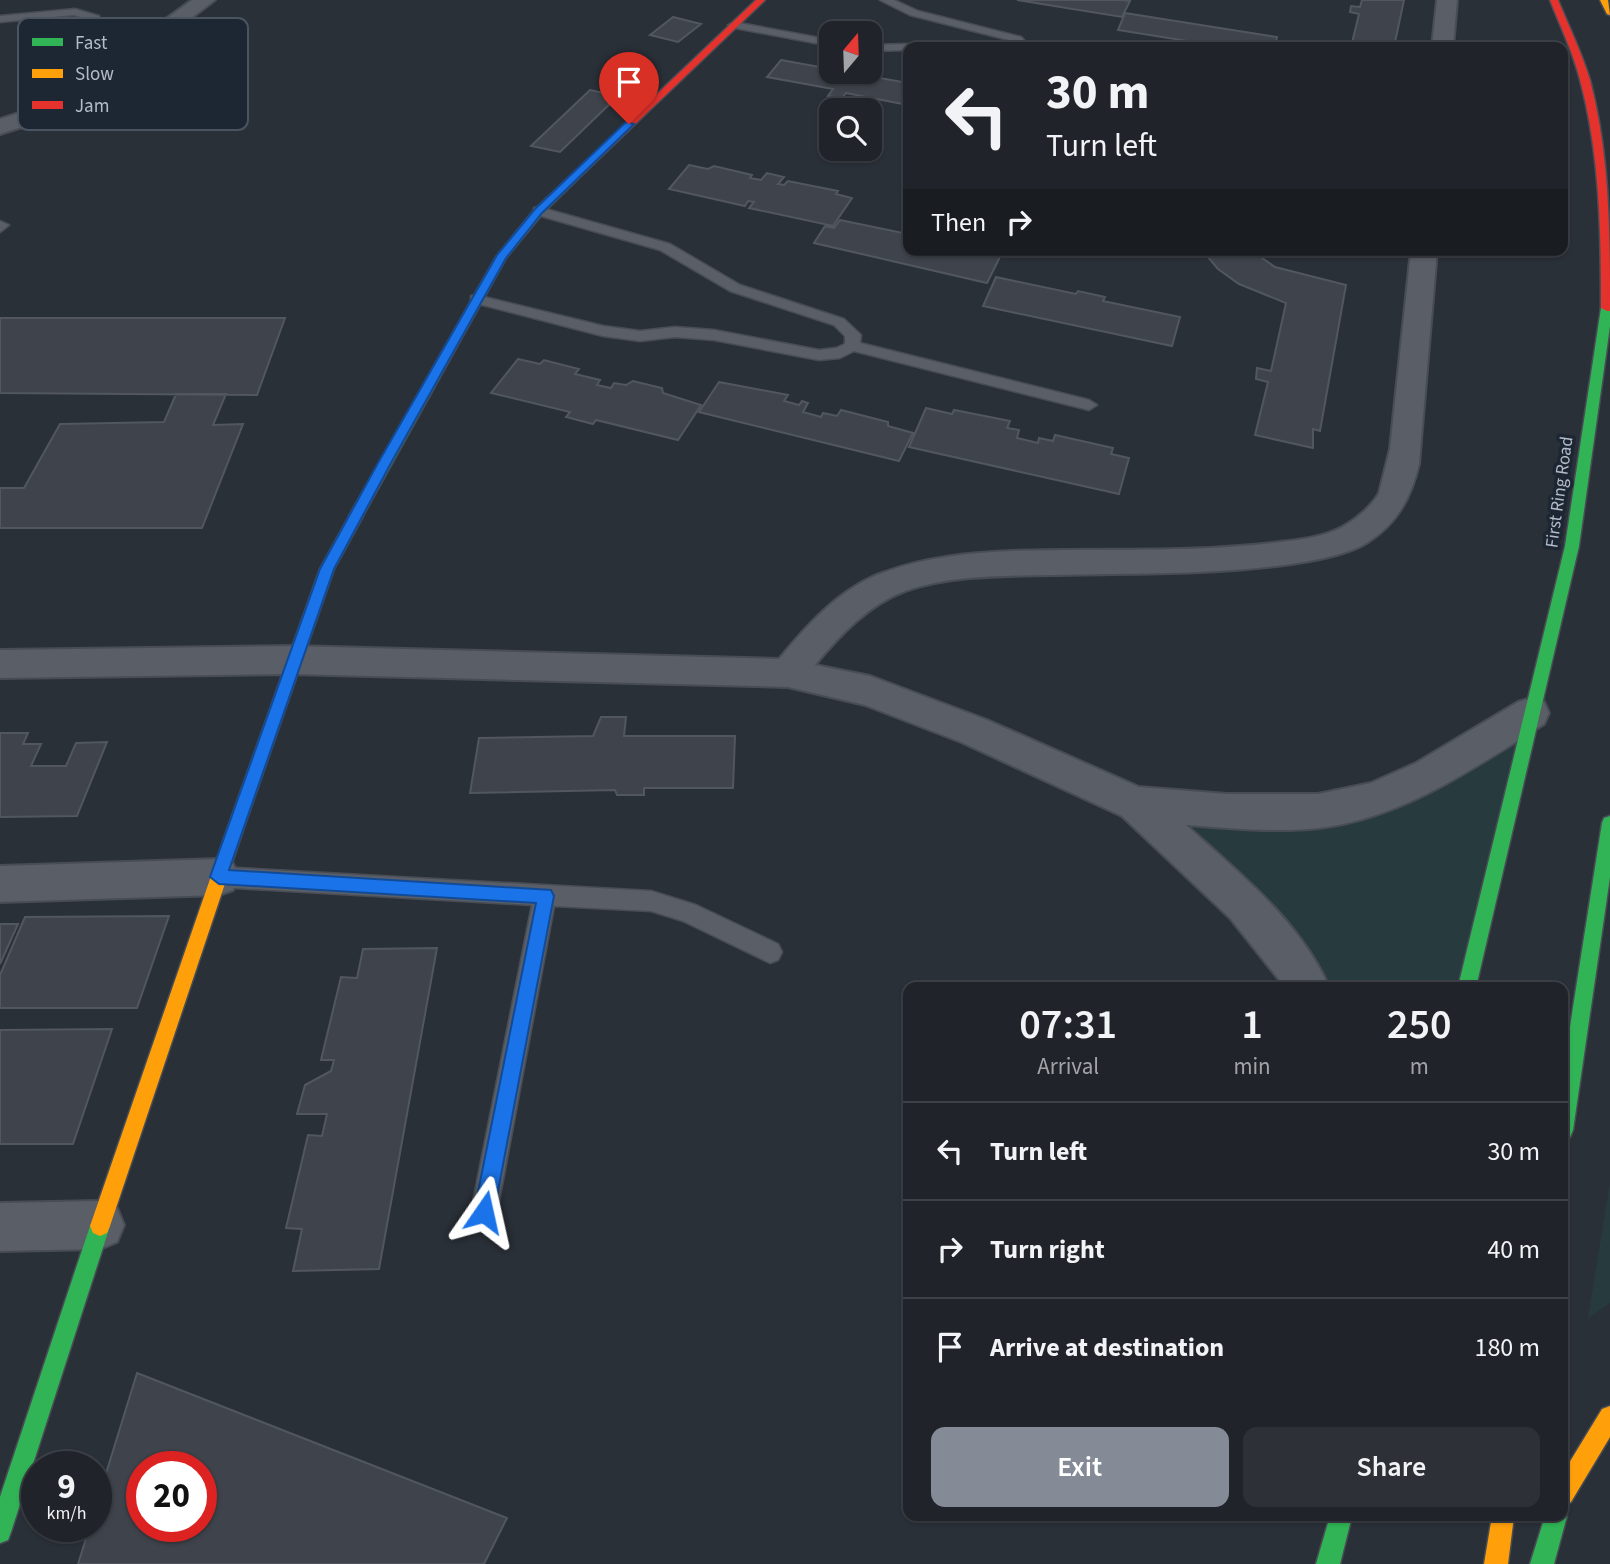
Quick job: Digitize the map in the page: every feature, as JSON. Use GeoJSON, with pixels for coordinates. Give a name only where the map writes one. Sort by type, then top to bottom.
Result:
{"type":"FeatureCollection","features":[{"type":"Feature","properties":{"kind":"main road"},"geometry":{"type":"LineString","coordinates":[[0,1532],[100,1225],[293,660],[327,569],[501,257],[539,211],[761,0]]}},
{"type":"Feature","properties":{"kind":"main road","name":"First Ring Road"},"geometry":{"type":"LineString","coordinates":[[1468,982],[1572,546],[1607,312],[1607,225],[1599,143],[1584,77],[1554,0]]}},
{"type":"Feature","properties":{"kind":"main road"},"geometry":{"type":"LineString","coordinates":[[1604,0],[1610,12]]}},
{"type":"Feature","properties":{"kind":"main road"},"geometry":{"type":"LineString","coordinates":[[1568,1097],[1610,823]]}},
{"type":"Feature","properties":{"kind":"main road"},"geometry":{"type":"LineString","coordinates":[[1568,1486],[1610,1417]]}},
{"type":"Feature","properties":{"kind":"main road"},"geometry":{"type":"LineString","coordinates":[[1328,1564],[1339,1521]]}},
{"type":"Feature","properties":{"kind":"main road"},"geometry":{"type":"LineString","coordinates":[[1496,1564],[1502,1521]]}},
{"type":"Feature","properties":{"kind":"main road"},"geometry":{"type":"LineString","coordinates":[[1542,1564],[1555,1521]]}},
{"type":"Feature","properties":{"kind":"street"},"geometry":{"type":"LineString","coordinates":[[180,18],[205,0]]}},
{"type":"Feature","properties":{"kind":"street"},"geometry":{"type":"LineString","coordinates":[[1443,42],[1447,0]]}},
{"type":"Feature","properties":{"kind":"street"},"geometry":{"type":"LineString","coordinates":[[0,127],[18,121]]}},
{"type":"Feature","properties":{"kind":"street"},"geometry":{"type":"LineString","coordinates":[[788,673],[822,631],[858,598],[897,579],[961,565],[1268,558],[1324,546],[1364,530],[1388,508],[1404,463],[1422,256]]}},
{"type":"Feature","properties":{"kind":"street"},"geometry":{"type":"LineString","coordinates":[[0,664],[293,660],[788,673],[870,691],[974,731],[1136,804],[1245,905],[1305,982]]}},
{"type":"Feature","properties":{"kind":"street"},"geometry":{"type":"LineString","coordinates":[[1136,804],[1255,813],[1321,811],[1383,795],[1445,767],[1531,713]]}},
{"type":"Feature","properties":{"kind":"street"},"geometry":{"type":"LineString","coordinates":[[0,884],[219,877]]}},
{"type":"Feature","properties":{"kind":"street"},"geometry":{"type":"LineString","coordinates":[[0,1227],[100,1225]]}},
{"type":"Feature","properties":{"kind":"lane"},"geometry":{"type":"LineString","coordinates":[[885,0],[914,13],[1017,39],[1020,42]]}},
{"type":"Feature","properties":{"kind":"lane"},"geometry":{"type":"LineString","coordinates":[[0,19],[75,12],[96,18]]}},
{"type":"Feature","properties":{"kind":"lane"},"geometry":{"type":"LineString","coordinates":[[734,26],[819,41]]}},
{"type":"Feature","properties":{"kind":"lane"},"geometry":{"type":"LineString","coordinates":[[882,48],[903,47]]}},
{"type":"Feature","properties":{"kind":"lane"},"geometry":{"type":"LineString","coordinates":[[539,211],[664,247],[735,288],[839,322],[852,335],[852,346]]}},
{"type":"Feature","properties":{"kind":"lane"},"geometry":{"type":"LineString","coordinates":[[476,299],[603,331],[640,337],[676,332],[714,335],[819,355],[840,353],[852,346],[1089,405]]}},
{"type":"Feature","properties":{"kind":"lane"},"geometry":{"type":"LineString","coordinates":[[219,877],[651,901],[688,912],[770,952]]}},
{"type":"Feature","properties":{"kind":"lane"},"geometry":{"type":"LineString","coordinates":[[484,1212],[545,896]]}},
{"type":"Feature","properties":{"kind":"green space"},"geometry":{"type":"Polygon","coordinates":[[[1530,713],[1469,982],[1306,982],[1141,806],[1330,814],[1530,713]]]}},
{"type":"Feature","properties":{"kind":"green space"},"geometry":{"type":"Polygon","coordinates":[[[1610,1182],[1610,1303],[1588,1318],[1610,1182]]]}},
{"type":"Feature","properties":{"kind":"building"},"geometry":{"type":"Polygon","coordinates":[[[1017,0],[1121,0],[1130,1],[1122,17],[1017,0]]]}},
{"type":"Feature","properties":{"kind":"building"},"geometry":{"type":"Polygon","coordinates":[[[1362,0],[1404,0],[1395,42],[1352,42],[1359,14],[1350,12],[1351,6],[1360,7],[1362,0]]]}},
{"type":"Feature","properties":{"kind":"building"},"geometry":{"type":"Polygon","coordinates":[[[1125,13],[1277,37],[1276,42],[1194,42],[1118,30],[1125,13]]]}},
{"type":"Feature","properties":{"kind":"building"},"geometry":{"type":"Polygon","coordinates":[[[673,17],[701,24],[678,42],[650,35],[673,17]]]}},
{"type":"Feature","properties":{"kind":"building"},"geometry":{"type":"Polygon","coordinates":[[[781,60],[819,67],[819,84],[882,84],[882,78],[903,82],[903,104],[846,93],[842,98],[828,96],[833,89],[767,77],[781,60]]]}},
{"type":"Feature","properties":{"kind":"building"},"geometry":{"type":"Polygon","coordinates":[[[590,90],[618,96],[560,152],[531,146],[590,90]]]}},
{"type":"Feature","properties":{"kind":"building"},"geometry":{"type":"Polygon","coordinates":[[[689,165],[708,169],[714,166],[752,175],[750,178],[761,180],[767,173],[784,177],[778,184],[784,185],[788,181],[838,191],[836,194],[852,198],[833,226],[749,208],[754,202],[748,201],[745,206],[669,189],[689,165]]]}},
{"type":"Feature","properties":{"kind":"building"},"geometry":{"type":"Polygon","coordinates":[[[840,220],[903,233],[903,256],[1000,257],[987,283],[814,243],[825,226],[834,228],[840,220]]]}},
{"type":"Feature","properties":{"kind":"building"},"geometry":{"type":"Polygon","coordinates":[[[1207,256],[1259,256],[1275,267],[1346,285],[1320,431],[1313,429],[1313,448],[1255,435],[1268,382],[1256,379],[1257,368],[1271,371],[1286,303],[1239,284],[1218,269],[1207,256]]]}},
{"type":"Feature","properties":{"kind":"building"},"geometry":{"type":"Polygon","coordinates":[[[996,277],[1076,294],[1078,291],[1105,297],[1103,301],[1180,317],[1172,346],[983,306],[996,277]]]}},
{"type":"Feature","properties":{"kind":"building"},"geometry":{"type":"Polygon","coordinates":[[[0,318],[285,318],[257,395],[0,393],[0,318]]]}},
{"type":"Feature","properties":{"kind":"building"},"geometry":{"type":"Polygon","coordinates":[[[518,359],[540,364],[544,360],[579,369],[575,374],[600,380],[597,385],[611,388],[614,383],[626,385],[633,381],[662,388],[663,393],[701,405],[678,440],[596,420],[593,424],[566,417],[570,412],[491,393],[518,359]]]}},
{"type":"Feature","properties":{"kind":"building"},"geometry":{"type":"Polygon","coordinates":[[[719,382],[788,395],[784,401],[799,405],[802,401],[808,403],[803,412],[821,417],[823,413],[837,416],[841,410],[888,422],[888,426],[913,433],[899,461],[699,412],[719,382]]]}},
{"type":"Feature","properties":{"kind":"building"},"geometry":{"type":"Polygon","coordinates":[[[176,394],[226,394],[213,425],[243,424],[202,528],[0,528],[0,488],[24,488],[60,424],[164,422],[176,394]]]}},
{"type":"Feature","properties":{"kind":"building"},"geometry":{"type":"Polygon","coordinates":[[[926,408],[952,414],[954,410],[1010,421],[1007,428],[1019,430],[1017,438],[1038,443],[1039,438],[1053,441],[1055,435],[1113,448],[1111,454],[1129,458],[1119,494],[909,447],[926,408]]]}},
{"type":"Feature","properties":{"kind":"building"},"geometry":{"type":"Polygon","coordinates":[[[601,717],[626,717],[624,736],[735,736],[733,788],[644,788],[644,795],[617,795],[615,790],[470,793],[479,738],[593,736],[601,717]]]}},
{"type":"Feature","properties":{"kind":"building"},"geometry":{"type":"Polygon","coordinates":[[[0,733],[28,733],[23,744],[41,744],[31,766],[66,766],[76,743],[107,742],[77,816],[0,817],[0,733]]]}},
{"type":"Feature","properties":{"kind":"building"},"geometry":{"type":"Polygon","coordinates":[[[169,916],[137,1008],[0,1008],[0,975],[25,917],[169,916]]]}},
{"type":"Feature","properties":{"kind":"building"},"geometry":{"type":"Polygon","coordinates":[[[0,924],[18,924],[0,964],[0,924]]]}},
{"type":"Feature","properties":{"kind":"building"},"geometry":{"type":"Polygon","coordinates":[[[437,948],[379,1269],[293,1271],[302,1229],[286,1228],[308,1135],[322,1136],[327,1114],[297,1114],[305,1085],[331,1071],[334,1060],[321,1060],[341,977],[357,978],[363,949],[437,948]]]}},
{"type":"Feature","properties":{"kind":"building"},"geometry":{"type":"Polygon","coordinates":[[[112,1029],[73,1144],[0,1144],[0,1030],[112,1029]]]}},
{"type":"Feature","properties":{"kind":"building"},"geometry":{"type":"Polygon","coordinates":[[[137,1373],[507,1518],[484,1564],[78,1564],[85,1542],[112,1542],[112,1454],[137,1373]]]}},
{"type":"Feature","properties":{"kind":"traffic: fast"},"geometry":{"type":"LineString","coordinates":[[356,516],[501,257],[539,211],[582,170]]}},
{"type":"Feature","properties":{"kind":"traffic: fast"},"geometry":{"type":"LineString","coordinates":[[1468,982],[1572,546],[1607,308]]}},
{"type":"Feature","properties":{"kind":"traffic: fast"},"geometry":{"type":"LineString","coordinates":[[1568,1097],[1610,823]]}},
{"type":"Feature","properties":{"kind":"traffic: fast"},"geometry":{"type":"LineString","coordinates":[[0,1532],[100,1226]]}},
{"type":"Feature","properties":{"kind":"traffic: fast"},"geometry":{"type":"LineString","coordinates":[[1328,1564],[1340,1521]]}},
{"type":"Feature","properties":{"kind":"traffic: fast"},"geometry":{"type":"LineString","coordinates":[[1542,1564],[1555,1521]]}},
{"type":"Feature","properties":{"kind":"traffic: slow"},"geometry":{"type":"LineString","coordinates":[[1604,0],[1610,12]]}},
{"type":"Feature","properties":{"kind":"traffic: slow"},"geometry":{"type":"LineString","coordinates":[[100,1226],[235,830]]}},
{"type":"Feature","properties":{"kind":"traffic: slow"},"geometry":{"type":"LineString","coordinates":[[1568,1486],[1610,1417]]}},
{"type":"Feature","properties":{"kind":"traffic: slow"},"geometry":{"type":"LineString","coordinates":[[1496,1564],[1502,1521]]}},
{"type":"Feature","properties":{"kind":"traffic: jam"},"geometry":{"type":"LineString","coordinates":[[582,170],[761,0]]}},
{"type":"Feature","properties":{"kind":"traffic: jam"},"geometry":{"type":"LineString","coordinates":[[1554,0],[1585,80],[1596,136],[1605,221],[1607,308]]}},
{"type":"Feature","properties":{"kind":"traffic: jam"},"geometry":{"type":"LineString","coordinates":[[235,830],[327,569],[356,516]]}},
{"type":"Feature","properties":{"kind":"route"},"geometry":{"type":"LineString","coordinates":[[484,1212],[545,896],[219,877],[327,569],[384,463],[501,257],[539,211],[629,124]]}}]}
